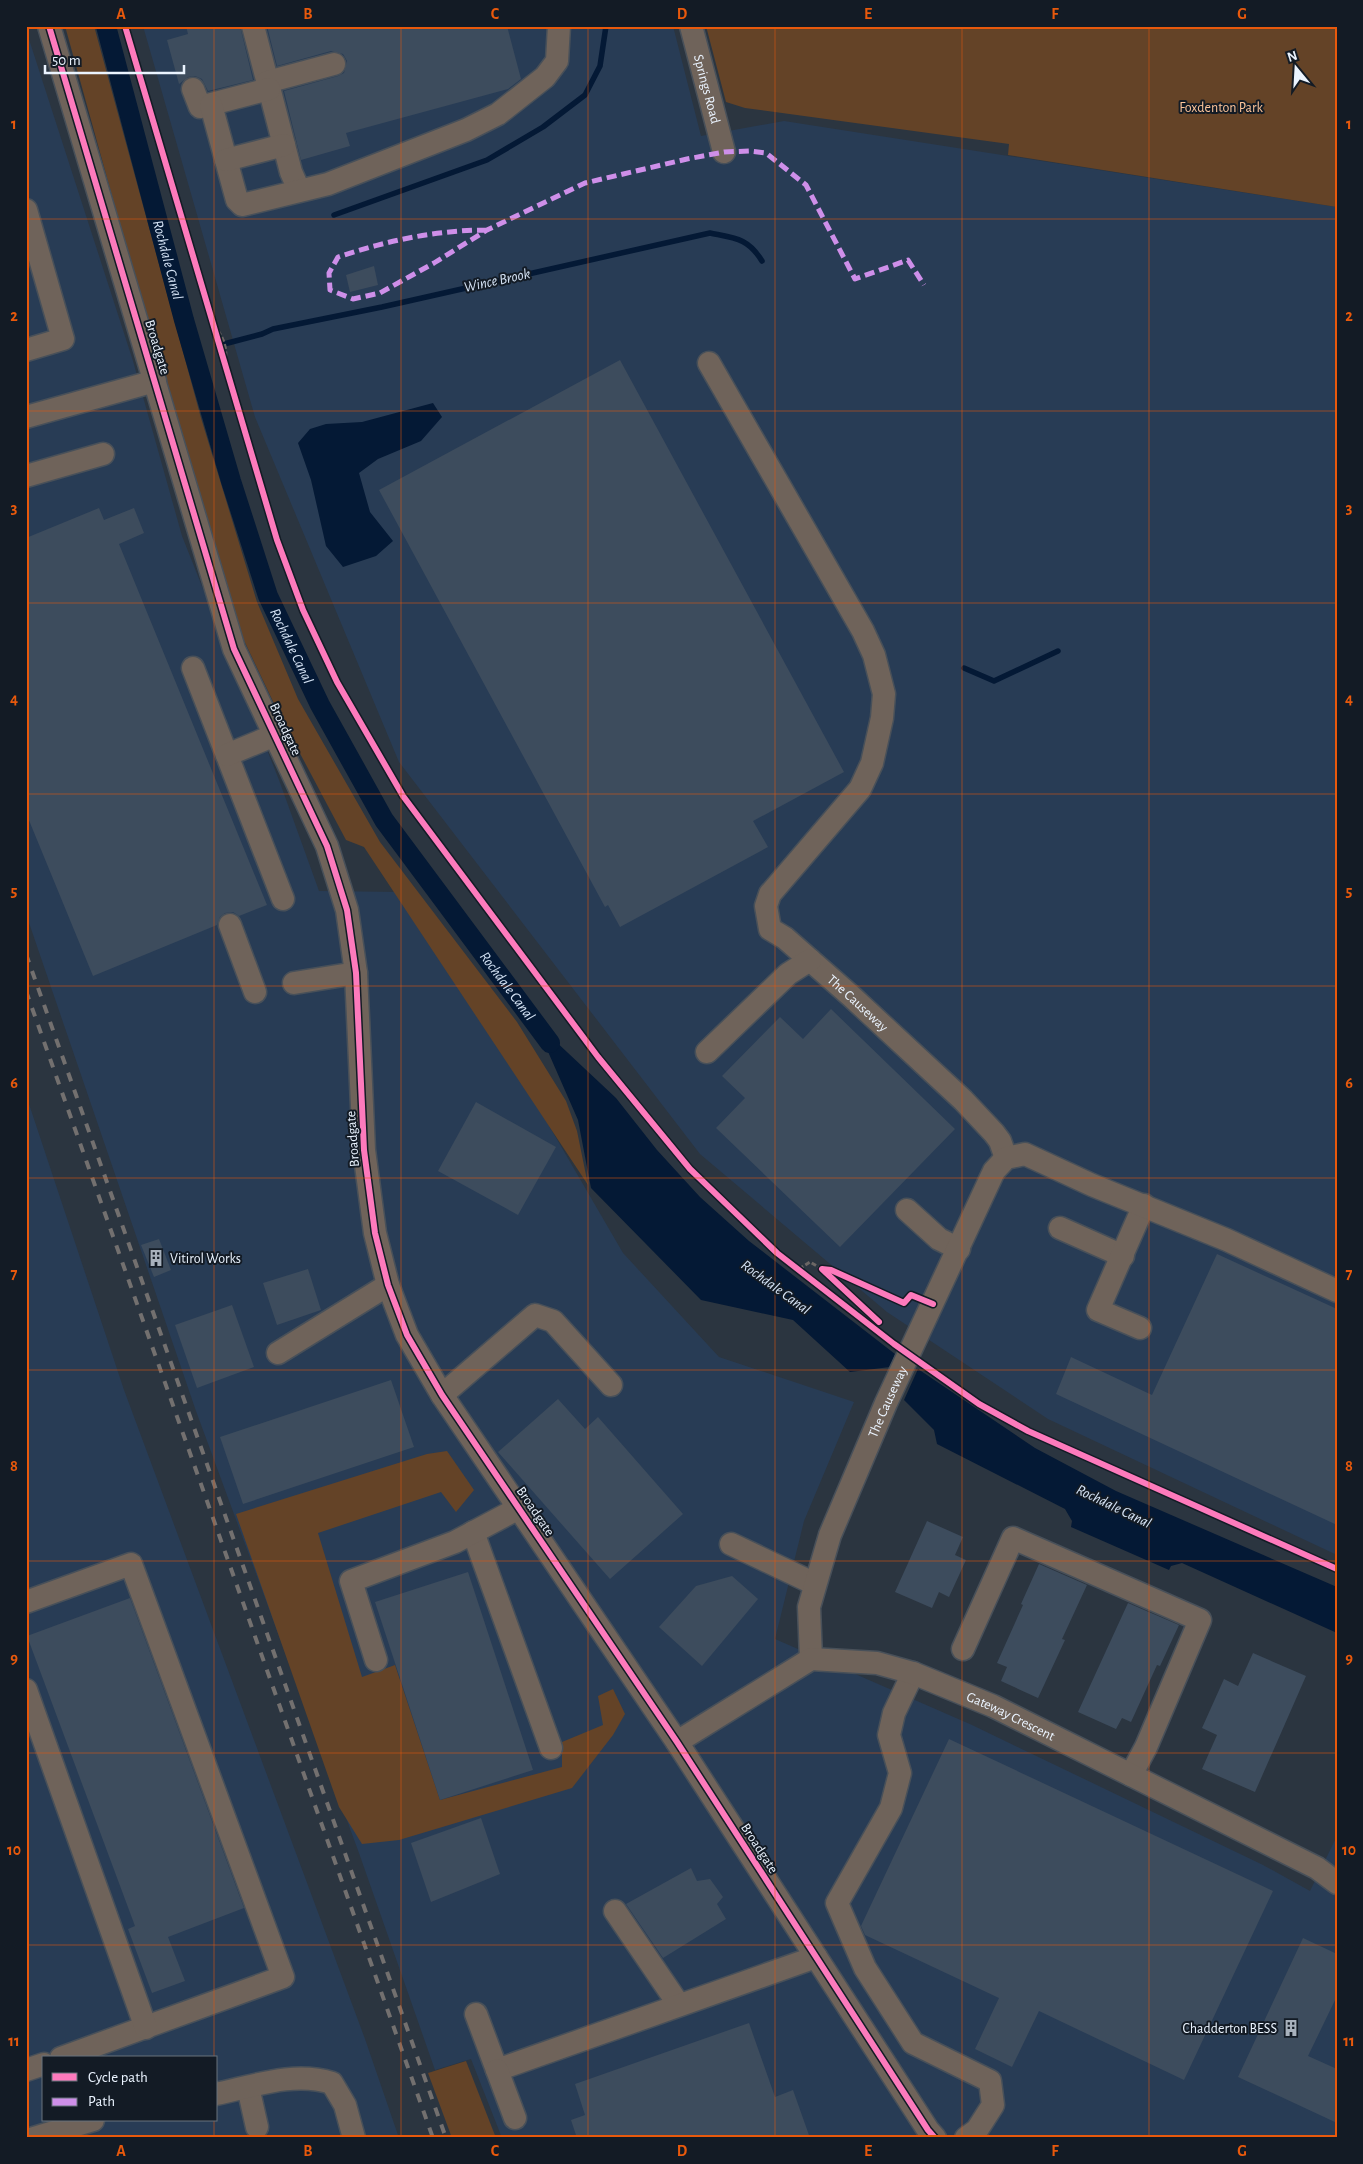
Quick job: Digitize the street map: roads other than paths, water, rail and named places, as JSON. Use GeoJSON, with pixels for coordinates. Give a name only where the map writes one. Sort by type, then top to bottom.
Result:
{"type":"FeatureCollection","features":[{"type":"Feature","properties":{"kind":"street","name":"Broadgate"},"geometry":{"type":"LineString","coordinates":[[49,26],[234,649],[327,846],[347,910],[356,973],[364,1150],[375,1233],[388,1285],[407,1335],[442,1395],[677,1742],[935,2138]]}},
{"type":"Feature","properties":{"kind":"street"},"geometry":{"type":"LineString","coordinates":[[253,26],[284,145],[299,190]]}},
{"type":"Feature","properties":{"kind":"street"},"geometry":{"type":"LineString","coordinates":[[211,105],[236,200],[242,205],[328,184],[466,130],[498,114],[545,77],[557,60],[559,26]]}},
{"type":"Feature","properties":{"kind":"street","name":"Springs Road"},"geometry":{"type":"LineString","coordinates":[[691,26],[724,152]]}},
{"type":"Feature","properties":{"kind":"street"},"geometry":{"type":"LineString","coordinates":[[193,89],[200,107],[334,64]]}},
{"type":"Feature","properties":{"kind":"street"},"geometry":{"type":"LineString","coordinates":[[226,160],[284,145]]}},
{"type":"Feature","properties":{"kind":"street"},"geometry":{"type":"LineString","coordinates":[[26,210],[63,339],[26,350]]}},
{"type":"Feature","properties":{"kind":"street","name":"The Causeway"},"geometry":{"type":"LineString","coordinates":[[709,363],[863,631],[876,663],[884,694],[882,718],[872,763],[860,789],[770,894],[766,906],[770,929],[785,938],[810,960],[963,1100],[997,1137],[1006,1158],[994,1171],[886,1402],[830,1535],[809,1607],[811,1659]]}},
{"type":"Feature","properties":{"kind":"street"},"geometry":{"type":"LineString","coordinates":[[26,417],[155,381]]}},
{"type":"Feature","properties":{"kind":"street"},"geometry":{"type":"LineString","coordinates":[[26,476],[103,454]]}},
{"type":"Feature","properties":{"kind":"street"},"geometry":{"type":"LineString","coordinates":[[193,668],[283,899]]}},
{"type":"Feature","properties":{"kind":"street"},"geometry":{"type":"LineString","coordinates":[[227,755],[275,735]]}},
{"type":"Feature","properties":{"kind":"street"},"geometry":{"type":"LineString","coordinates":[[230,926],[255,992]]}},
{"type":"Feature","properties":{"kind":"street"},"geometry":{"type":"LineString","coordinates":[[707,1052],[788,974],[810,960]]}},
{"type":"Feature","properties":{"kind":"street"},"geometry":{"type":"LineString","coordinates":[[294,983],[356,973]]}},
{"type":"Feature","properties":{"kind":"street"},"geometry":{"type":"LineString","coordinates":[[1006,1158],[1025,1154],[1337,1291]]}},
{"type":"Feature","properties":{"kind":"street"},"geometry":{"type":"LineString","coordinates":[[1140,1328],[1098,1310],[1144,1205]]}},
{"type":"Feature","properties":{"kind":"street"},"geometry":{"type":"LineString","coordinates":[[907,1210],[939,1239],[959,1249]]}},
{"type":"Feature","properties":{"kind":"street"},"geometry":{"type":"LineString","coordinates":[[1060,1228],[1123,1256]]}},
{"type":"Feature","properties":{"kind":"street"},"geometry":{"type":"LineString","coordinates":[[278,1353],[388,1285]]}},
{"type":"Feature","properties":{"kind":"street"},"geometry":{"type":"LineString","coordinates":[[442,1395],[535,1315],[553,1322],[611,1385]]}},
{"type":"Feature","properties":{"kind":"street"},"geometry":{"type":"LineString","coordinates":[[376,1660],[351,1580],[455,1542],[518,1508]]}},
{"type":"Feature","properties":{"kind":"street"},"geometry":{"type":"LineString","coordinates":[[473,1532],[550,1748]]}},
{"type":"Feature","properties":{"kind":"street"},"geometry":{"type":"LineString","coordinates":[[963,1649],[1013,1538],[1200,1620],[1146,1747],[1131,1775]]}},
{"type":"Feature","properties":{"kind":"street"},"geometry":{"type":"LineString","coordinates":[[731,1544],[816,1584]]}},
{"type":"Feature","properties":{"kind":"street"},"geometry":{"type":"LineString","coordinates":[[26,1602],[132,1564],[283,1978],[67,2056]]}},
{"type":"Feature","properties":{"kind":"street"},"geometry":{"type":"LineString","coordinates":[[677,1742],[811,1659]]}},
{"type":"Feature","properties":{"kind":"street","name":"Gateway Crescent"},"geometry":{"type":"LineString","coordinates":[[811,1659],[877,1662],[913,1673],[993,1706],[1317,1868],[1337,1883]]}},
{"type":"Feature","properties":{"kind":"street"},"geometry":{"type":"LineString","coordinates":[[913,1673],[894,1713],[889,1735],[900,1774],[891,1808],[837,1902],[865,1968],[913,2043],[990,2081],[993,2105],[977,2130],[966,2138]]}},
{"type":"Feature","properties":{"kind":"street"},"geometry":{"type":"LineString","coordinates":[[26,1690],[146,2028]]}},
{"type":"Feature","properties":{"kind":"street"},"geometry":{"type":"LineString","coordinates":[[615,1911],[679,2005]]}},
{"type":"Feature","properties":{"kind":"street"},"geometry":{"type":"LineString","coordinates":[[497,2070],[816,1957]]}},
{"type":"Feature","properties":{"kind":"street"},"geometry":{"type":"LineString","coordinates":[[476,2014],[515,2118]]}},
{"type":"Feature","properties":{"kind":"street"},"geometry":{"type":"LineString","coordinates":[[26,2070],[42,2065]]}},
{"type":"Feature","properties":{"kind":"street"},"geometry":{"type":"LineString","coordinates":[[218,2094],[295,2077],[315,2078],[332,2083],[345,2105],[354,2138]]}},
{"type":"Feature","properties":{"kind":"street"},"geometry":{"type":"LineString","coordinates":[[248,2087],[257,2127]]}},
{"type":"Feature","properties":{"kind":"street"},"geometry":{"type":"LineString","coordinates":[[34,2138],[86,2122]]}},
{"type":"Feature","properties":{"kind":"water"},"geometry":{"type":"Polygon","coordinates":[[[433,403],[442,417],[421,441],[378,459],[359,473],[370,512],[393,541],[376,556],[343,567],[326,546],[311,480],[298,443],[310,429],[326,424],[362,422],[433,403]]]}},
{"type":"Feature","properties":{"kind":"water"},"geometry":{"type":"Polygon","coordinates":[[[535,1022],[616,1098],[657,1150],[700,1197],[749,1241],[895,1354],[890,1367],[850,1372],[793,1320],[701,1300],[591,1188],[578,1120],[535,1022]]]}},
{"type":"Feature","properties":{"kind":"water"},"geometry":{"type":"Polygon","coordinates":[[[918,1369],[1035,1448],[1116,1491],[1337,1587],[1337,1633],[1182,1563],[1171,1566],[1169,1570],[1071,1527],[1072,1521],[1065,1509],[937,1444],[934,1430],[904,1400],[918,1369]]]}},
{"type":"Feature","properties":{"kind":"waterway","name":"Rochdale Canal"},"geometry":{"type":"LineString","coordinates":[[106,26],[184,320],[231,481],[268,596],[320,705],[384,820],[550,1043]]}},
{"type":"Feature","properties":{"kind":"waterway"},"geometry":{"type":"LineString","coordinates":[[334,215],[487,160],[543,127],[585,95],[600,66],[606,26]]}},
{"type":"Feature","properties":{"kind":"waterway","name":"Wince Brook"},"geometry":{"type":"LineString","coordinates":[[224,344],[262,334],[273,329],[382,307],[710,233],[734,238],[746,243],[757,253],[762,261]]}},
{"type":"Feature","properties":{"kind":"waterway","name":"Wince Brook"},"geometry":{"type":"LineString","coordinates":[[964,668],[994,681],[1058,651]]}},
{"type":"Feature","properties":{"kind":"railway"},"geometry":{"type":"LineString","coordinates":[[26,954],[446,2138]]}},
{"type":"Feature","properties":{"kind":"railway"},"geometry":{"type":"LineString","coordinates":[[26,991],[433,2138]]}},
{"type":"Feature","properties":{"kind":"place","name":"Vitirol Works"},"geometry":{"type":"Point","coordinates":[156,1258]}},
{"type":"Feature","properties":{"kind":"place","name":"Chadderton BESS"},"geometry":{"type":"Point","coordinates":[1291,2028]}},
{"type":"Feature","properties":{"kind":"park label","name":"Foxdenton Park"},"geometry":{"type":"Point","coordinates":[1221,107]}}]}
